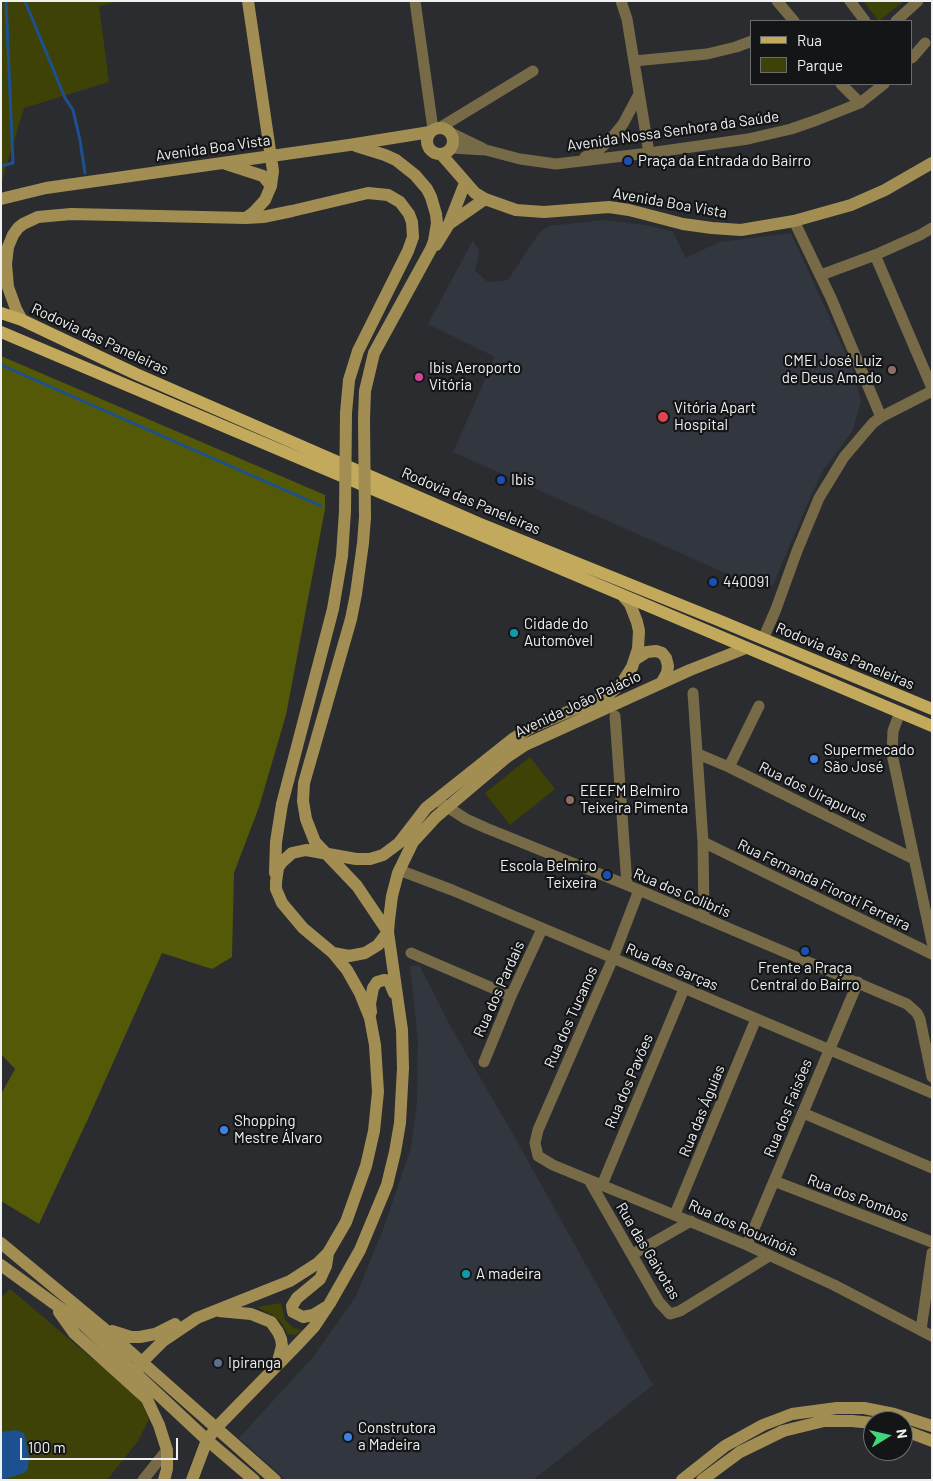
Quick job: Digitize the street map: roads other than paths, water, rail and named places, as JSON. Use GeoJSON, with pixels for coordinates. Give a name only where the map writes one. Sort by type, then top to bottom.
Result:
{"type":"FeatureCollection","features":[{"type":"Feature","properties":{"kind":"main road"},"geometry":{"type":"LineString","coordinates":[[246,218],[260,207],[265,200],[271,186],[273,171],[248,1]]}},
{"type":"Feature","properties":{"kind":"main road"},"geometry":{"type":"LineString","coordinates":[[439,130],[453,141],[446,151],[433,152],[428,146],[426,139],[439,130]]}},
{"type":"Feature","properties":{"kind":"main road","name":"Avenida Boa Vista"},"geometry":{"type":"LineString","coordinates":[[1,199],[46,188],[349,145],[439,130]]}},
{"type":"Feature","properties":{"kind":"main road"},"geometry":{"type":"LineString","coordinates":[[333,953],[349,956],[365,953],[378,945],[388,932],[358,886],[315,842],[308,827],[304,810],[303,792],[351,619],[360,569],[365,517],[365,391],[372,359],[379,342],[434,240],[436,214],[431,197],[422,182],[396,160],[373,150],[349,145]]}},
{"type":"Feature","properties":{"kind":"main road","name":"Avenida Boa Vista"},"geometry":{"type":"LineString","coordinates":[[446,151],[465,183],[475,193],[485,199],[516,210],[528,212],[609,207],[629,210],[683,224],[741,230],[794,221],[851,205],[885,190],[932,163]]}},
{"type":"Feature","properties":{"kind":"main road"},"geometry":{"type":"LineString","coordinates":[[223,163],[264,176],[271,186]]}},
{"type":"Feature","properties":{"kind":"main road"},"geometry":{"type":"LineString","coordinates":[[406,294],[449,224],[465,183]]}},
{"type":"Feature","properties":{"kind":"main road"},"geometry":{"type":"LineString","coordinates":[[22,320],[8,287],[4,253],[18,228],[30,220],[46,215],[246,218],[278,215],[375,193],[394,198],[409,214],[413,229],[411,244],[358,350],[349,380],[346,413],[345,511],[342,556],[333,609],[282,804],[274,860],[278,896],[286,909],[303,928],[333,953],[346,970],[360,993],[373,1032]]}},
{"type":"Feature","properties":{"kind":"main road"},"geometry":{"type":"LineString","coordinates":[[449,224],[485,199]]}},
{"type":"Feature","properties":{"kind":"main road","name":"Rodovia das Paneleiras"},"geometry":{"type":"LineString","coordinates":[[1,313],[22,320],[136,374],[474,521],[932,710]]}},
{"type":"Feature","properties":{"kind":"main road","name":"Rodovia das Paneleiras"},"geometry":{"type":"LineString","coordinates":[[1,332],[932,726]]}},
{"type":"Feature","properties":{"kind":"main road","name":"Avenida João Palácio"},"geometry":{"type":"LineString","coordinates":[[276,882],[278,868],[292,853],[306,850],[363,860],[383,855],[399,843],[417,818],[435,800],[523,732],[608,694],[622,683],[636,659],[639,631],[634,613],[624,597]]}},
{"type":"Feature","properties":{"kind":"main road","name":"Avenida João Palácio"},"geometry":{"type":"LineString","coordinates":[[192,1480],[208,1440],[216,1428],[314,1327],[360,1250],[375,1219],[395,1152],[402,1103],[402,1030],[388,932],[392,896],[399,870],[407,852],[420,832],[507,757],[525,745],[662,682],[746,648]]}},
{"type":"Feature","properties":{"kind":"main road"},"geometry":{"type":"LineString","coordinates":[[636,659],[647,652],[656,651],[662,653],[666,658],[668,666],[667,673],[662,682]]}},
{"type":"Feature","properties":{"kind":"main road"},"geometry":{"type":"LineString","coordinates":[[886,706],[891,693]]}},
{"type":"Feature","properties":{"kind":"main road"},"geometry":{"type":"LineString","coordinates":[[164,1480],[167,1469],[167,1450],[159,1425],[136,1374],[142,1362],[168,1336],[197,1318],[290,1281],[314,1266],[328,1253],[346,1222],[370,1151],[378,1092],[370,1004],[373,988],[377,982],[388,981],[392,987],[402,1030]]}},
{"type":"Feature","properties":{"kind":"main road"},"geometry":{"type":"LineString","coordinates":[[1,1243],[101,1326],[275,1480]]}},
{"type":"Feature","properties":{"kind":"main road"},"geometry":{"type":"LineString","coordinates":[[328,1253],[326,1266],[320,1278],[297,1298],[292,1306],[292,1311],[296,1314],[308,1316],[318,1312],[330,1303]]}},
{"type":"Feature","properties":{"kind":"main road"},"geometry":{"type":"LineString","coordinates":[[1,1265],[85,1326],[254,1480]]}},
{"type":"Feature","properties":{"kind":"main road"},"geometry":{"type":"LineString","coordinates":[[53,1304],[74,1333],[146,1398]]}},
{"type":"Feature","properties":{"kind":"main road"},"geometry":{"type":"LineString","coordinates":[[212,1311],[251,1314],[270,1322],[278,1332],[282,1346],[277,1367]]}},
{"type":"Feature","properties":{"kind":"main road"},"geometry":{"type":"LineString","coordinates":[[101,1326],[125,1336],[140,1337],[155,1334],[182,1321],[197,1318]]}},
{"type":"Feature","properties":{"kind":"main road"},"geometry":{"type":"LineString","coordinates":[[682,1480],[731,1442],[763,1425],[798,1413],[838,1408],[864,1408],[894,1414],[932,1426]]}},
{"type":"Feature","properties":{"kind":"main road"},"geometry":{"type":"LineString","coordinates":[[702,1480],[740,1452],[757,1442],[784,1431],[824,1421],[863,1422]]}},
{"type":"Feature","properties":{"kind":"main road"},"geometry":{"type":"LineString","coordinates":[[913,1433],[932,1440]]}},
{"type":"Feature","properties":{"kind":"street"},"geometry":{"type":"LineString","coordinates":[[415,1],[439,130],[533,71]]}},
{"type":"Feature","properties":{"kind":"street"},"geometry":{"type":"LineString","coordinates":[[620,1],[627,19],[650,153]]}},
{"type":"Feature","properties":{"kind":"street"},"geometry":{"type":"LineString","coordinates":[[776,1],[792,20]]}},
{"type":"Feature","properties":{"kind":"street"},"geometry":{"type":"LineString","coordinates":[[850,1],[864,20]]}},
{"type":"Feature","properties":{"kind":"street"},"geometry":{"type":"LineString","coordinates":[[897,20],[918,1]]}},
{"type":"Feature","properties":{"kind":"street"},"geometry":{"type":"LineString","coordinates":[[634,62],[706,54],[736,48],[750,42]]}},
{"type":"Feature","properties":{"kind":"street"},"geometry":{"type":"LineString","coordinates":[[913,57],[925,43]]}},
{"type":"Feature","properties":{"kind":"street"},"geometry":{"type":"LineString","coordinates":[[842,85],[860,103]]}},
{"type":"Feature","properties":{"kind":"street","name":"Avenida Nossa Senhora da Saúde"},"geometry":{"type":"LineString","coordinates":[[439,130],[486,150],[520,159],[556,164],[650,153],[769,135],[817,120],[860,103],[883,85]]}},
{"type":"Feature","properties":{"kind":"street"},"geometry":{"type":"LineString","coordinates":[[576,161],[597,151],[610,140],[623,124],[639,94]]}},
{"type":"Feature","properties":{"kind":"street","name":"Avenida Nossa Senhora da Saúde"},"geometry":{"type":"LineString","coordinates":[[446,151],[486,150]]}},
{"type":"Feature","properties":{"kind":"street"},"geometry":{"type":"LineString","coordinates":[[794,221],[821,275],[862,369],[880,417]]}},
{"type":"Feature","properties":{"kind":"street"},"geometry":{"type":"LineString","coordinates":[[821,275],[920,236],[932,228]]}},
{"type":"Feature","properties":{"kind":"street"},"geometry":{"type":"LineString","coordinates":[[763,639],[822,492],[844,457],[880,417],[932,390],[875,255]]}},
{"type":"Feature","properties":{"kind":"street"},"geometry":{"type":"LineString","coordinates":[[693,694],[703,842],[704,918]]}},
{"type":"Feature","properties":{"kind":"street"},"geometry":{"type":"LineString","coordinates":[[729,768],[759,706]]}},
{"type":"Feature","properties":{"kind":"street"},"geometry":{"type":"LineString","coordinates":[[900,712],[894,726],[891,746],[932,942]]}},
{"type":"Feature","properties":{"kind":"street"},"geometry":{"type":"LineString","coordinates":[[615,716],[627,885]]}},
{"type":"Feature","properties":{"kind":"street","name":"Rua dos Uirapurus"},"geometry":{"type":"LineString","coordinates":[[698,754],[914,859]]}},
{"type":"Feature","properties":{"kind":"street","name":"Rua dos Colibris"},"geometry":{"type":"LineString","coordinates":[[435,800],[479,825],[639,890],[907,1004],[917,1013],[932,1077]]}},
{"type":"Feature","properties":{"kind":"street","name":"Rua Fernanda Fioroti Ferreira"},"geometry":{"type":"LineString","coordinates":[[703,842],[932,954]]}},
{"type":"Feature","properties":{"kind":"street","name":"Rua das Garças"},"geometry":{"type":"LineString","coordinates":[[399,870],[452,890],[932,1092]]}},
{"type":"Feature","properties":{"kind":"street","name":"Rua dos Tucanos"},"geometry":{"type":"LineString","coordinates":[[538,1156],[535,1143],[538,1130],[613,958],[639,890]]}},
{"type":"Feature","properties":{"kind":"street","name":"Rua dos Pardais"},"geometry":{"type":"LineString","coordinates":[[484,1062],[511,996],[542,929]]}},
{"type":"Feature","properties":{"kind":"street"},"geometry":{"type":"LineString","coordinates":[[411,953],[511,996]]}},
{"type":"Feature","properties":{"kind":"street","name":"Rua dos Faisões"},"geometry":{"type":"LineString","coordinates":[[747,1245],[858,982]]}},
{"type":"Feature","properties":{"kind":"street","name":"Rua dos Pavões"},"geometry":{"type":"LineString","coordinates":[[602,1185],[684,989]]}},
{"type":"Feature","properties":{"kind":"street","name":"Rua das Águias"},"geometry":{"type":"LineString","coordinates":[[675,1214],[756,1019]]}},
{"type":"Feature","properties":{"kind":"street"},"geometry":{"type":"LineString","coordinates":[[803,1113],[932,1168]]}},
{"type":"Feature","properties":{"kind":"street","name":"Rua dos Rouxinóis"},"geometry":{"type":"LineString","coordinates":[[538,1156],[544,1161],[588,1180],[747,1245],[834,1285],[932,1336]]}},
{"type":"Feature","properties":{"kind":"street","name":"Rua das Gaivotas"},"geometry":{"type":"LineString","coordinates":[[588,1180],[663,1308],[670,1314],[680,1311],[769,1256]]}},
{"type":"Feature","properties":{"kind":"street","name":"Rua dos Pombos"},"geometry":{"type":"LineString","coordinates":[[774,1181],[932,1242]]}},
{"type":"Feature","properties":{"kind":"street"},"geometry":{"type":"LineString","coordinates":[[633,1254],[691,1221]]}},
{"type":"Feature","properties":{"kind":"street"},"geometry":{"type":"LineString","coordinates":[[921,1330],[932,1253]]}},
{"type":"Feature","properties":{"kind":"street"},"geometry":{"type":"LineString","coordinates":[[143,1480],[167,1450]]}},
{"type":"Feature","properties":{"kind":"water"},"geometry":{"type":"Polygon","coordinates":[[[16,1430],[24,1433],[29,1456],[28,1469],[24,1473],[1,1480],[1,1432],[16,1430]]]}},
{"type":"Feature","properties":{"kind":"waterway"},"geometry":{"type":"LineString","coordinates":[[1,166],[13,163],[6,1]]}},
{"type":"Feature","properties":{"kind":"waterway"},"geometry":{"type":"LineString","coordinates":[[25,1],[65,98],[73,110],[85,173]]}},
{"type":"Feature","properties":{"kind":"waterway"},"geometry":{"type":"LineString","coordinates":[[1,365],[321,506]]}},
{"type":"Feature","properties":{"kind":"place","name":"Praça da Entrada do Bairro"},"geometry":{"type":"Point","coordinates":[628,161]}},
{"type":"Feature","properties":{"kind":"place","name":"CMEI José Luiz de Deus Amado"},"geometry":{"type":"Point","coordinates":[892,370]}},
{"type":"Feature","properties":{"kind":"place","name":"Ibis Aeroporto Vitória"},"geometry":{"type":"Point","coordinates":[419,377]}},
{"type":"Feature","properties":{"kind":"place","name":"Vitória Apart Hospital"},"geometry":{"type":"Point","coordinates":[663,417]}},
{"type":"Feature","properties":{"kind":"place","name":"Ibis"},"geometry":{"type":"Point","coordinates":[501,480]}},
{"type":"Feature","properties":{"kind":"place","name":"440091"},"geometry":{"type":"Point","coordinates":[713,582]}},
{"type":"Feature","properties":{"kind":"place","name":"Cidade do Automóvel"},"geometry":{"type":"Point","coordinates":[514,633]}},
{"type":"Feature","properties":{"kind":"place","name":"Supermecado São José"},"geometry":{"type":"Point","coordinates":[814,759]}},
{"type":"Feature","properties":{"kind":"place","name":"EEEFM Belmiro Teixeira Pimenta"},"geometry":{"type":"Point","coordinates":[570,800]}},
{"type":"Feature","properties":{"kind":"place","name":"Escola Belmiro Teixeira"},"geometry":{"type":"Point","coordinates":[607,875]}},
{"type":"Feature","properties":{"kind":"place","name":"Frente a Praça Central do Bairro"},"geometry":{"type":"Point","coordinates":[805,951]}},
{"type":"Feature","properties":{"kind":"place","name":"Shopping Mestre Álvaro"},"geometry":{"type":"Point","coordinates":[224,1130]}},
{"type":"Feature","properties":{"kind":"place","name":"A madeira"},"geometry":{"type":"Point","coordinates":[466,1274]}},
{"type":"Feature","properties":{"kind":"place","name":"Ipiranga"},"geometry":{"type":"Point","coordinates":[218,1363]}},
{"type":"Feature","properties":{"kind":"place","name":"Construtora a Madeira"},"geometry":{"type":"Point","coordinates":[348,1437]}}]}
